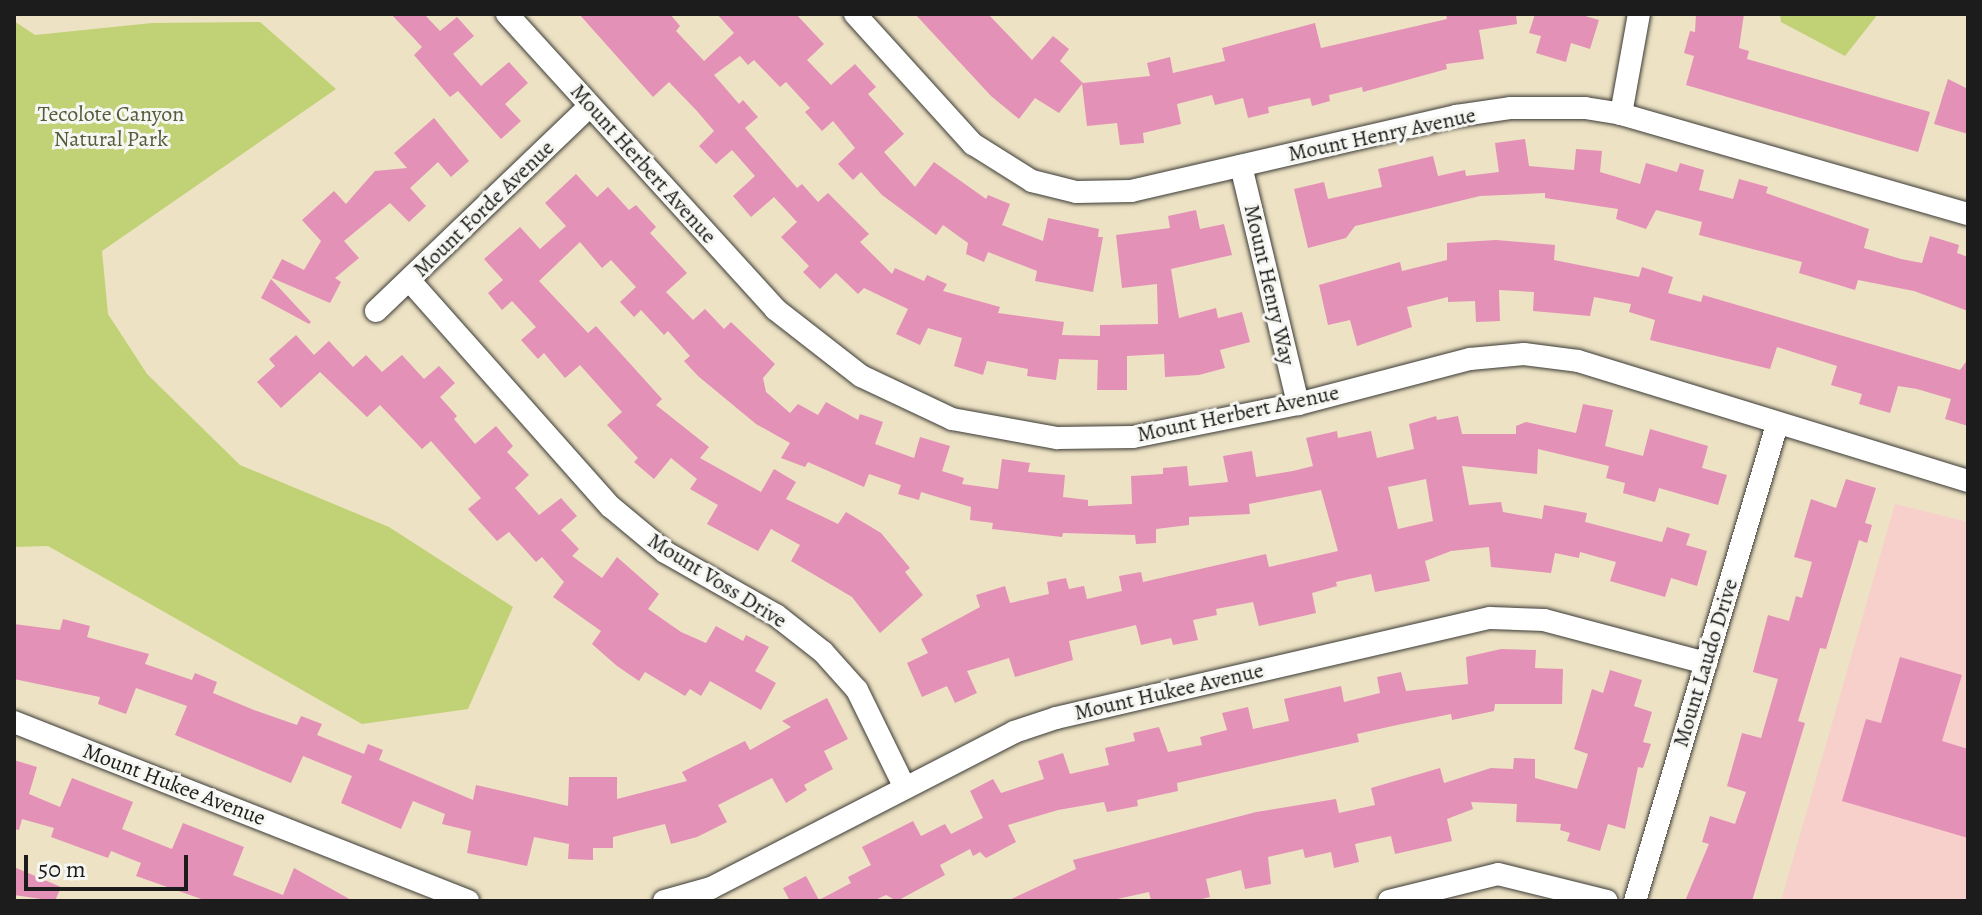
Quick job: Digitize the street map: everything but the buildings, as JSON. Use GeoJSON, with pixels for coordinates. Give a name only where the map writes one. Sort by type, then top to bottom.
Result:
{"type":"FeatureCollection","features":[{"type":"Feature","properties":{"kind":"street","name":"Mount Herbert Avenue"},"geometry":{"type":"LineString","coordinates":[[507,14],[775,309],[861,376],[952,419],[1057,438],[1133,437],[1298,404],[1470,359],[1524,354],[1578,361],[1777,425],[1968,481]]}},
{"type":"Feature","properties":{"kind":"street","name":"Mount Henry Avenue"},"geometry":{"type":"LineString","coordinates":[[855,14],[973,144],[1032,181],[1076,192],[1131,191],[1511,108],[1585,108],[1621,114],[1968,214]]}},
{"type":"Feature","properties":{"kind":"street"},"geometry":{"type":"LineString","coordinates":[[1621,114],[1639,14]]}},
{"type":"Feature","properties":{"kind":"street","name":"Mount Forde Avenue"},"geometry":{"type":"LineString","coordinates":[[376,311],[590,106]]}},
{"type":"Feature","properties":{"kind":"street","name":"Mount Henry Way"},"geometry":{"type":"LineString","coordinates":[[1241,166],[1298,404]]}},
{"type":"Feature","properties":{"kind":"street","name":"Mount Voss Drive"},"geometry":{"type":"LineString","coordinates":[[410,281],[611,507],[665,552],[776,615],[823,652],[857,690],[905,788]]}},
{"type":"Feature","properties":{"kind":"street","name":"Mount Laudo Drive"},"geometry":{"type":"LineString","coordinates":[[1635,901],[1777,425]]}},
{"type":"Feature","properties":{"kind":"street","name":"Mount Hukee Avenue"},"geometry":{"type":"LineString","coordinates":[[677,900],[711,888],[1014,732],[1056,718],[1490,618],[1544,620],[1706,663]]}},
{"type":"Feature","properties":{"kind":"street","name":"Mount Hukee Avenue"},"geometry":{"type":"LineString","coordinates":[[14,722],[468,901]]}},
{"type":"Feature","properties":{"kind":"street"},"geometry":{"type":"LineString","coordinates":[[1389,901],[1498,874],[1607,901]]}},
{"type":"Feature","properties":{"kind":"shaded area"},"geometry":{"type":"Polygon","coordinates":[[[1895,504],[1968,522],[1968,901],[1781,901],[1895,504]]]}},
{"type":"Feature","properties":{"kind":"green space"},"geometry":{"type":"Polygon","coordinates":[[[1780,14],[1878,14],[1845,56],[1781,22],[1780,14]]]}},
{"type":"Feature","properties":{"kind":"green space","name":"Tecolote Canyon Natural Park"},"geometry":{"type":"Polygon","coordinates":[[[14,21],[35,35],[152,23],[260,22],[336,89],[102,251],[108,314],[147,374],[240,465],[389,527],[513,607],[468,709],[362,724],[48,546],[14,547],[14,21]]]}}]}
